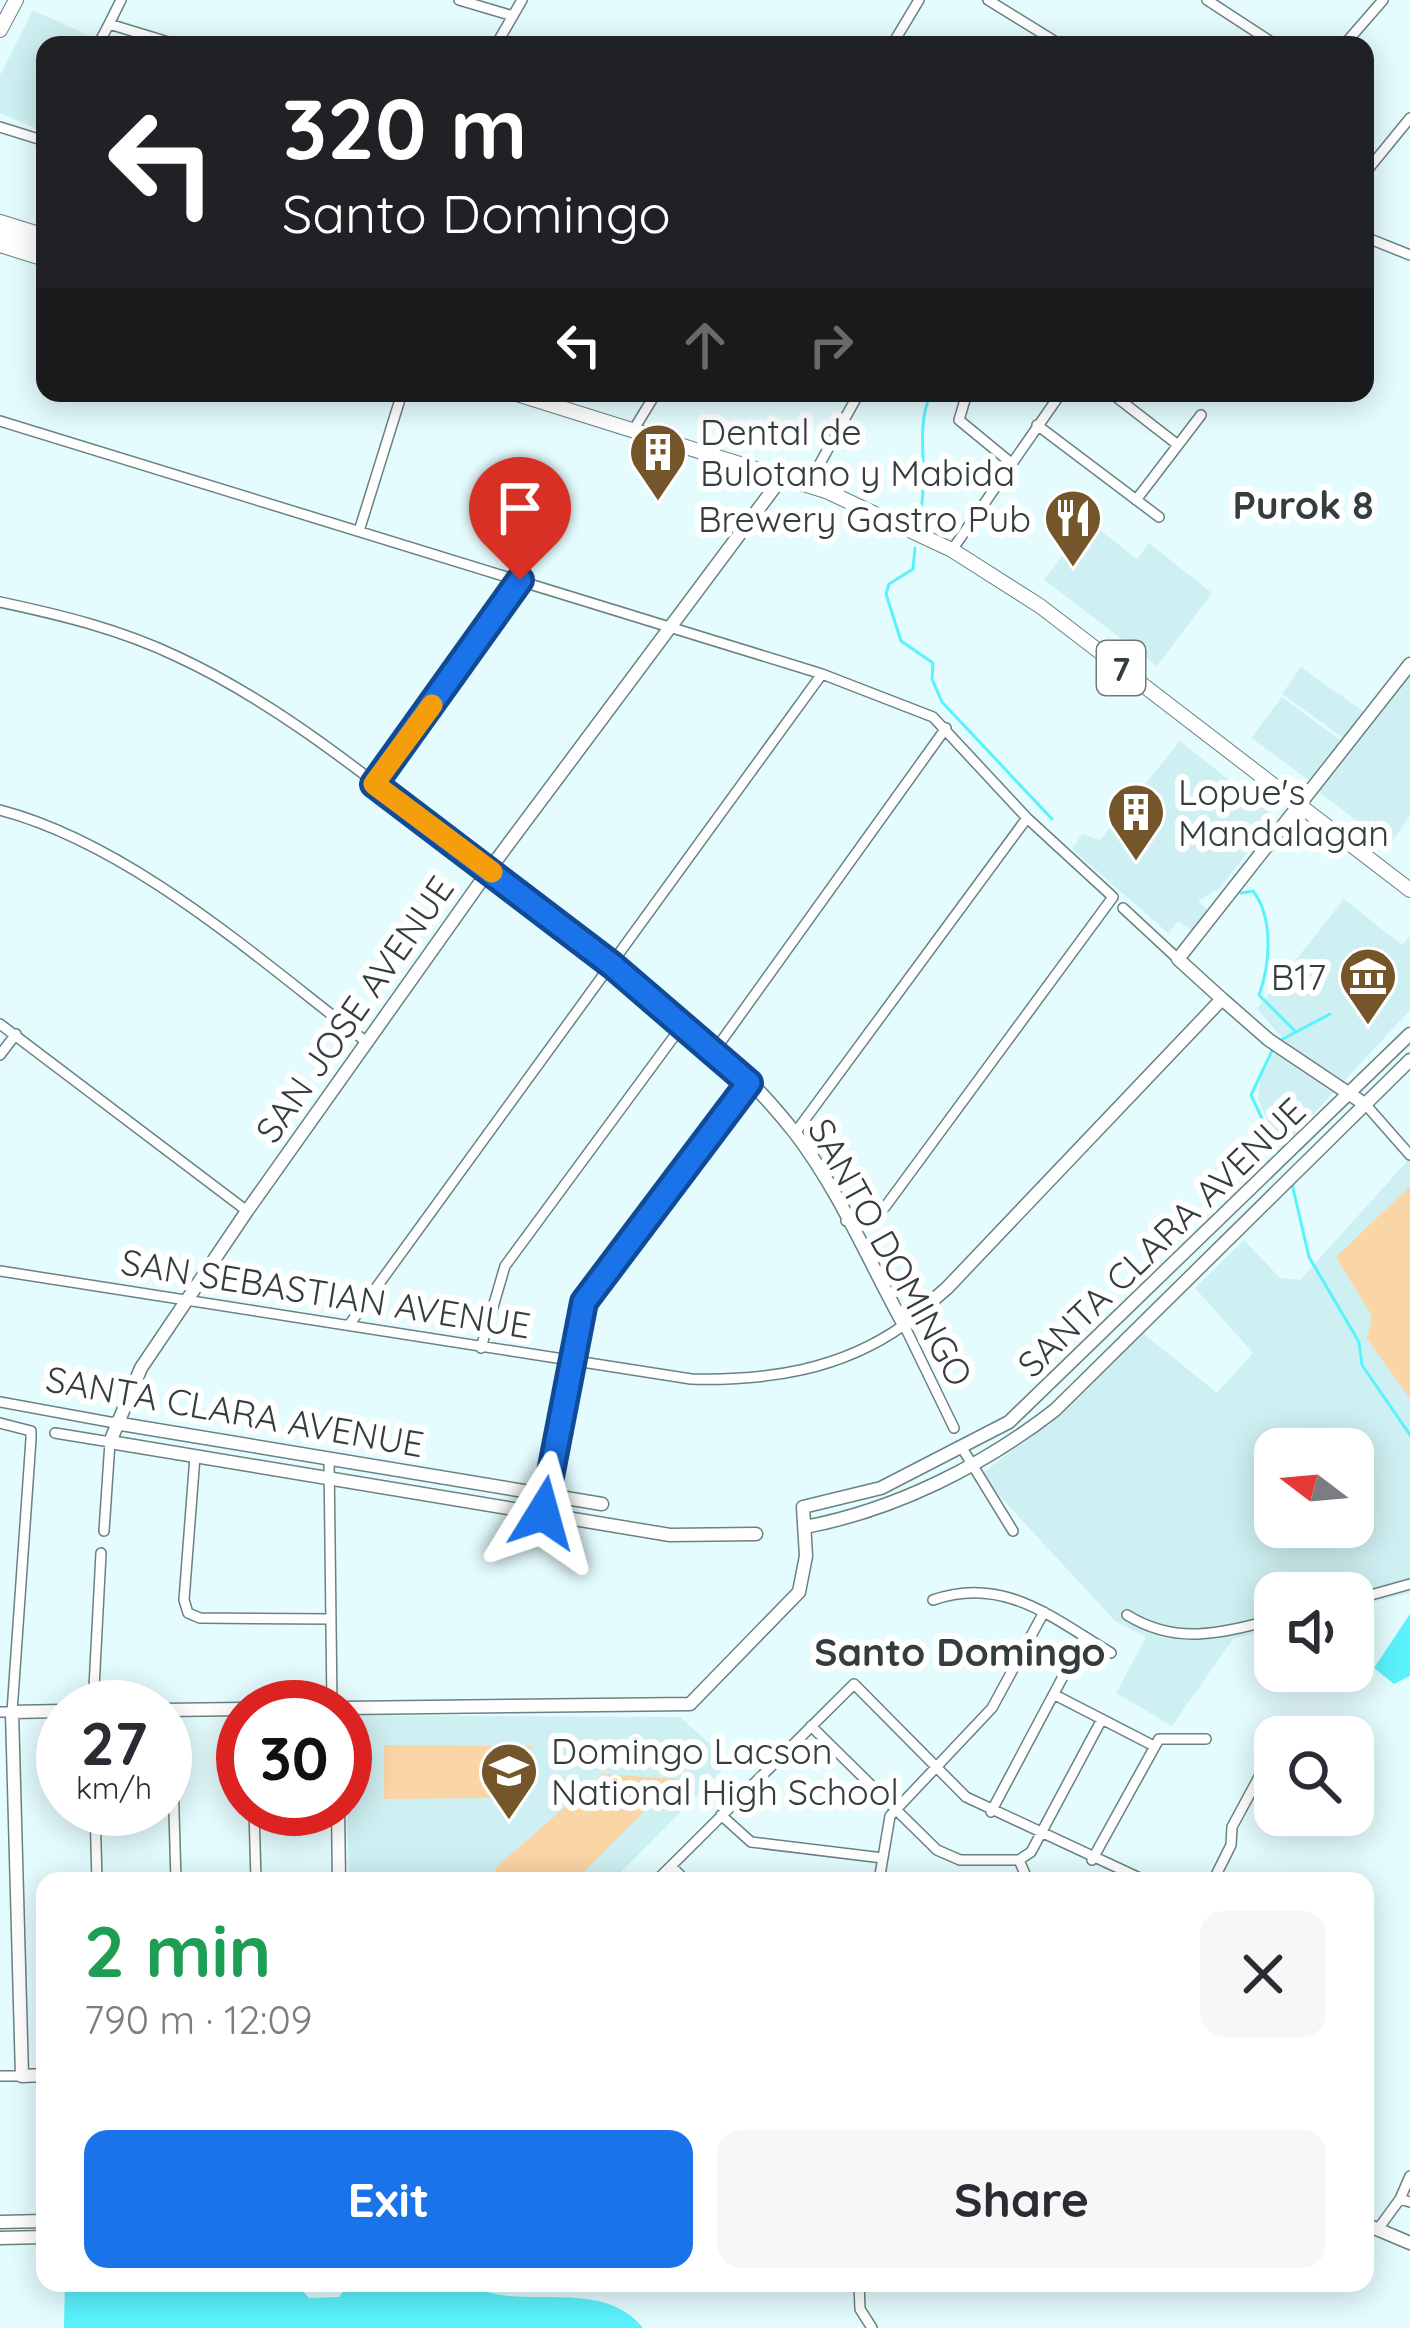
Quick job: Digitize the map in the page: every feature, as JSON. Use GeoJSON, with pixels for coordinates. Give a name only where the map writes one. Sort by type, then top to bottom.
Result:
{"type":"FeatureCollection","features":[{"type":"Feature","properties":{"kind":"main road"},"geometry":{"type":"LineString","coordinates":[[0,30],[16,0]]}},
{"type":"Feature","properties":{"kind":"main road"},"geometry":{"type":"LineString","coordinates":[[0,222],[36,233]]}},
{"type":"Feature","properties":{"kind":"main road"},"geometry":{"type":"LineString","coordinates":[[0,233],[36,244]]}},
{"type":"Feature","properties":{"kind":"main road"},"geometry":{"type":"LineString","coordinates":[[0,245],[36,256]]}},
{"type":"Feature","properties":{"kind":"main road","name":"7"},"geometry":{"type":"LineString","coordinates":[[544,402],[808,485],[952,550],[1040,606],[1410,890]]}},
{"type":"Feature","properties":{"kind":"street"},"geometry":{"type":"LineString","coordinates":[[103,36],[121,0]]}},
{"type":"Feature","properties":{"kind":"street"},"geometry":{"type":"LineString","coordinates":[[459,0],[513,16]]}},
{"type":"Feature","properties":{"kind":"street"},"geometry":{"type":"LineString","coordinates":[[501,36],[522,0]]}},
{"type":"Feature","properties":{"kind":"street"},"geometry":{"type":"LineString","coordinates":[[897,36],[919,0]]}},
{"type":"Feature","properties":{"kind":"street"},"geometry":{"type":"LineString","coordinates":[[988,0],[1009,5],[1049,36]]}},
{"type":"Feature","properties":{"kind":"street"},"geometry":{"type":"LineString","coordinates":[[1207,0],[1262,36]]}},
{"type":"Feature","properties":{"kind":"street"},"geometry":{"type":"LineString","coordinates":[[1352,36],[1383,0]]}},
{"type":"Feature","properties":{"kind":"street"},"geometry":{"type":"LineString","coordinates":[[109,24],[148,36]]}},
{"type":"Feature","properties":{"kind":"street"},"geometry":{"type":"LineString","coordinates":[[1374,162],[1410,118]]}},
{"type":"Feature","properties":{"kind":"street"},"geometry":{"type":"LineString","coordinates":[[0,127],[36,138]]}},
{"type":"Feature","properties":{"kind":"street"},"geometry":{"type":"LineString","coordinates":[[1374,240],[1409,251]]}},
{"type":"Feature","properties":{"kind":"street"},"geometry":{"type":"LineString","coordinates":[[359,531],[399,402]]}},
{"type":"Feature","properties":{"kind":"street"},"geometry":{"type":"LineString","coordinates":[[634,429],[650,402]]}},
{"type":"Feature","properties":{"kind":"street"},"geometry":{"type":"LineString","coordinates":[[808,485],[854,402]]}},
{"type":"Feature","properties":{"kind":"street"},"geometry":{"type":"LineString","coordinates":[[964,402],[959,420],[1010,462]]}},
{"type":"Feature","properties":{"kind":"street"},"geometry":{"type":"LineString","coordinates":[[952,550],[1054,402]]}},
{"type":"Feature","properties":{"kind":"street"},"geometry":{"type":"LineString","coordinates":[[1123,402],[1178,445]]}},
{"type":"Feature","properties":{"kind":"street"},"geometry":{"type":"LineString","coordinates":[[1136,500],[1201,416]]}},
{"type":"Feature","properties":{"kind":"street"},"geometry":{"type":"LineString","coordinates":[[0,421],[822,674],[914,705],[946,728],[1027,818],[1112,892],[1111,902],[886,1208],[845,1221]]}},
{"type":"Feature","properties":{"kind":"street"},"geometry":{"type":"LineString","coordinates":[[1037,425],[1159,517]]}},
{"type":"Feature","properties":{"kind":"street","name":"SAN JOSE AVENUE"},"geometry":{"type":"LineString","coordinates":[[110,1442],[141,1368],[247,1211],[370,1045],[489,870],[675,628],[783,476]]}},
{"type":"Feature","properties":{"kind":"street"},"geometry":{"type":"LineString","coordinates":[[374,784],[520,580]]}},
{"type":"Feature","properties":{"kind":"street","name":"SANTO DOMINGO"},"geometry":{"type":"LineString","coordinates":[[0,602],[91,622],[186,660],[248,696],[489,870],[715,1050],[795,1133],[904,1325],[954,1428]]}},
{"type":"Feature","properties":{"kind":"street"},"geometry":{"type":"LineString","coordinates":[[1178,959],[1410,664]]}},
{"type":"Feature","properties":{"kind":"street"},"geometry":{"type":"LineString","coordinates":[[349,1325],[822,674]]}},
{"type":"Feature","properties":{"kind":"street"},"geometry":{"type":"LineString","coordinates":[[715,1050],[946,728]]}},
{"type":"Feature","properties":{"kind":"street"},"geometry":{"type":"LineString","coordinates":[[0,810],[56,825],[90,844],[234,940],[370,1045]]}},
{"type":"Feature","properties":{"kind":"street"},"geometry":{"type":"LineString","coordinates":[[795,1133],[1027,818]]}},
{"type":"Feature","properties":{"kind":"street"},"geometry":{"type":"LineString","coordinates":[[1124,908],[1269,1040],[1366,1106],[1410,1155]]}},
{"type":"Feature","properties":{"kind":"street","name":"SAN SEBASTIAN AVENUE"},"geometry":{"type":"LineString","coordinates":[[0,1271],[568,1363],[745,1380],[833,1361],[904,1325],[947,1288],[1222,999]]}},
{"type":"Feature","properties":{"kind":"street"},"geometry":{"type":"LineString","coordinates":[[0,1024],[247,1211]]}},
{"type":"Feature","properties":{"kind":"street"},"geometry":{"type":"LineString","coordinates":[[482,1348],[505,1266],[684,1024]]}},
{"type":"Feature","properties":{"kind":"street"},"geometry":{"type":"LineString","coordinates":[[0,1055],[16,1034]]}},
{"type":"Feature","properties":{"kind":"street","name":"SANTA CLARA AVENUE"},"geometry":{"type":"LineString","coordinates":[[1410,1034],[1038,1398],[962,1448],[881,1488],[802,1507],[805,1527],[888,1505],[968,1466],[1055,1410],[1410,1060]]}},
{"type":"Feature","properties":{"kind":"street"},"geometry":{"type":"LineString","coordinates":[[543,1513],[568,1363],[584,1302],[749,1083]]}},
{"type":"Feature","properties":{"kind":"street","name":"SANTA CLARA AVENUE"},"geometry":{"type":"LineString","coordinates":[[0,1402],[602,1504]]}},
{"type":"Feature","properties":{"kind":"street"},"geometry":{"type":"LineString","coordinates":[[0,1423],[31,1431],[32,1439],[6,1712],[22,2075]]}},
{"type":"Feature","properties":{"kind":"street","name":"SANTA CLARA AVENUE"},"geometry":{"type":"LineString","coordinates":[[55,1433],[670,1535],[756,1534]]}},
{"type":"Feature","properties":{"kind":"street"},"geometry":{"type":"LineString","coordinates":[[104,1531],[110,1442]]}},
{"type":"Feature","properties":{"kind":"street"},"geometry":{"type":"LineString","coordinates":[[962,1448],[968,1466],[1013,1531]]}},
{"type":"Feature","properties":{"kind":"street"},"geometry":{"type":"LineString","coordinates":[[195,1456],[184,1600],[188,1612],[200,1618],[331,1619]]}},
{"type":"Feature","properties":{"kind":"street"},"geometry":{"type":"LineString","coordinates":[[329,1458],[332,1680]]}},
{"type":"Feature","properties":{"kind":"street"},"geometry":{"type":"LineString","coordinates":[[372,1708],[684,1707],[799,1592],[805,1527]]}},
{"type":"Feature","properties":{"kind":"street"},"geometry":{"type":"LineString","coordinates":[[94,1680],[101,1553]]}},
{"type":"Feature","properties":{"kind":"street"},"geometry":{"type":"LineString","coordinates":[[1374,1594],[1410,1584]]}},
{"type":"Feature","properties":{"kind":"street"},"geometry":{"type":"LineString","coordinates":[[933,1600],[971,1592],[1010,1594],[1111,1653]]}},
{"type":"Feature","properties":{"kind":"street"},"geometry":{"type":"LineString","coordinates":[[881,1872],[895,1810],[992,1708],[1044,1612]]}},
{"type":"Feature","properties":{"kind":"street"},"geometry":{"type":"LineString","coordinates":[[1127,1615],[1152,1628],[1210,1637],[1254,1625]]}},
{"type":"Feature","properties":{"kind":"street"},"geometry":{"type":"LineString","coordinates":[[991,1812],[1084,1637]]}},
{"type":"Feature","properties":{"kind":"street"},"geometry":{"type":"LineString","coordinates":[[665,1872],[854,1684],[966,1798],[1042,1838],[1122,1872]]}},
{"type":"Feature","properties":{"kind":"street"},"geometry":{"type":"LineString","coordinates":[[1055,1695],[1154,1746]]}},
{"type":"Feature","properties":{"kind":"street"},"geometry":{"type":"LineString","coordinates":[[6,1712],[36,1711]]}},
{"type":"Feature","properties":{"kind":"street"},"geometry":{"type":"LineString","coordinates":[[811,1726],[895,1810],[952,1858],[1019,1860],[1042,1838],[1102,1719]]}},
{"type":"Feature","properties":{"kind":"street"},"geometry":{"type":"LineString","coordinates":[[1092,1860],[1154,1746],[1165,1736],[1206,1739]]}},
{"type":"Feature","properties":{"kind":"street"},"geometry":{"type":"LineString","coordinates":[[1218,1872],[1231,1845],[1232,1827],[1254,1786]]}},
{"type":"Feature","properties":{"kind":"street"},"geometry":{"type":"LineString","coordinates":[[721,1815],[751,1842],[883,1858]]}},
{"type":"Feature","properties":{"kind":"street"},"geometry":{"type":"LineString","coordinates":[[96,1836],[97,1872]]}},
{"type":"Feature","properties":{"kind":"street"},"geometry":{"type":"LineString","coordinates":[[174,1836],[176,1872]]}},
{"type":"Feature","properties":{"kind":"street"},"geometry":{"type":"LineString","coordinates":[[255,1836],[256,1872]]}},
{"type":"Feature","properties":{"kind":"street"},"geometry":{"type":"LineString","coordinates":[[338,1836],[339,1872]]}},
{"type":"Feature","properties":{"kind":"street"},"geometry":{"type":"LineString","coordinates":[[1019,1860],[1024,1872]]}},
{"type":"Feature","properties":{"kind":"street"},"geometry":{"type":"LineString","coordinates":[[671,1866],[677,1872]]}},
{"type":"Feature","properties":{"kind":"street"},"geometry":{"type":"LineString","coordinates":[[0,2076],[36,2075]]}},
{"type":"Feature","properties":{"kind":"street"},"geometry":{"type":"LineString","coordinates":[[1374,2224],[1405,2200],[1410,2176]]}},
{"type":"Feature","properties":{"kind":"street"},"geometry":{"type":"LineString","coordinates":[[0,2222],[36,2221]]}},
{"type":"Feature","properties":{"kind":"street"},"geometry":{"type":"LineString","coordinates":[[1374,2227],[1410,2242]]}},
{"type":"Feature","properties":{"kind":"street"},"geometry":{"type":"LineString","coordinates":[[0,2239],[36,2237]]}},
{"type":"Feature","properties":{"kind":"street"},"geometry":{"type":"LineString","coordinates":[[859,2292],[860,2309],[872,2328]]}},
{"type":"Feature","properties":{"kind":"shaded area"},"geometry":{"type":"Polygon","coordinates":[[[33,10],[89,36],[36,36],[36,128],[0,113],[0,75],[33,10]]]}},
{"type":"Feature","properties":{"kind":"shaded area"},"geometry":{"type":"Polygon","coordinates":[[[1088,521],[1137,559],[1149,543],[1212,593],[1157,666],[1044,580],[1088,521]]]}},
{"type":"Feature","properties":{"kind":"shaded area"},"geometry":{"type":"Polygon","coordinates":[[[1301,667],[1364,712],[1345,739],[1282,694],[1301,667]]]}},
{"type":"Feature","properties":{"kind":"shaded area"},"geometry":{"type":"Polygon","coordinates":[[[1410,674],[1410,815],[1390,845],[1318,792],[1410,674]]]}},
{"type":"Feature","properties":{"kind":"shaded area"},"geometry":{"type":"Polygon","coordinates":[[[1282,697],[1341,741],[1311,782],[1251,738],[1282,697]]]}},
{"type":"Feature","properties":{"kind":"shaded area","name":"Lopue's Mandalagan"},"geometry":{"type":"Polygon","coordinates":[[[1180,741],[1275,817],[1220,888],[1198,901],[1209,911],[1192,931],[1178,921],[1168,933],[1072,849],[1082,834],[1100,840],[1180,741]]]}},
{"type":"Feature","properties":{"kind":"shaded area"},"geometry":{"type":"Polygon","coordinates":[[[1344,899],[1402,945],[1410,936],[1410,1010],[1281,1149],[1258,1100],[1261,1076],[1283,1039],[1257,1009],[1344,899]]]}},
{"type":"Feature","properties":{"kind":"shaded area"},"geometry":{"type":"Polygon","coordinates":[[[1410,1158],[1410,1593],[1374,1602],[1374,1572],[1254,1572],[1254,1634],[1233,1639],[1172,1726],[1116,1693],[1146,1637],[1115,1621],[980,1475],[1055,1418],[1143,1333],[1217,1393],[1253,1353],[1195,1288],[1244,1240],[1280,1278],[1300,1280],[1410,1158]]]}},
{"type":"Feature","properties":{"kind":"shaded area"},"geometry":{"type":"Polygon","coordinates":[[[1410,1186],[1410,1399],[1367,1339],[1372,1316],[1336,1257],[1410,1186]]]}},
{"type":"Feature","properties":{"kind":"shaded area","name":"Domingo Lacson National High School"},"geometry":{"type":"Polygon","coordinates":[[[372,1715],[680,1717],[730,1762],[621,1872],[349,1872],[348,1836],[372,1836],[372,1715]]]}},
{"type":"Feature","properties":{"kind":"shaded area"},"geometry":{"type":"Polygon","coordinates":[[[384,1745],[533,1746],[489,1798],[384,1799],[384,1745]]]}},
{"type":"Feature","properties":{"kind":"shaded area"},"geometry":{"type":"Polygon","coordinates":[[[603,1774],[676,1779],[584,1872],[496,1872],[495,1868],[603,1774]]]}},
{"type":"Feature","properties":{"kind":"water"},"geometry":{"type":"Polygon","coordinates":[[[1410,1614],[1410,1676],[1394,1684],[1374,1668],[1410,1614]]]}},
{"type":"Feature","properties":{"kind":"water"},"geometry":{"type":"Polygon","coordinates":[[[65,2292],[304,2292],[309,2298],[339,2297],[343,2292],[487,2292],[604,2303],[625,2312],[643,2328],[64,2328],[65,2292]]]}},
{"type":"Feature","properties":{"kind":"waterway"},"geometry":{"type":"LineString","coordinates":[[921,509],[922,436],[928,402]]}},
{"type":"Feature","properties":{"kind":"waterway"},"geometry":{"type":"LineString","coordinates":[[915,548],[913,569],[889,584],[886,594],[901,641],[933,663],[932,679],[942,702],[1052,819]]}},
{"type":"Feature","properties":{"kind":"waterway"},"geometry":{"type":"LineString","coordinates":[[1241,893],[1253,891],[1267,928],[1266,970],[1259,995],[1294,1030]]}},
{"type":"Feature","properties":{"kind":"waterway"},"geometry":{"type":"LineString","coordinates":[[1279,1041],[1330,1014]]}},
{"type":"Feature","properties":{"kind":"waterway"},"geometry":{"type":"LineString","coordinates":[[1273,1049],[1251,1095],[1278,1153]]}},
{"type":"Feature","properties":{"kind":"waterway"},"geometry":{"type":"LineString","coordinates":[[1292,1184],[1309,1257],[1359,1342],[1362,1365],[1410,1435]]}},
{"type":"Feature","properties":{"kind":"slow traffic"},"geometry":{"type":"LineString","coordinates":[[432,705],[374,784],[492,872]]}},
{"type":"Feature","properties":{"kind":"place","name":"Dental de Bulotano y Mabida"},"geometry":{"type":"Point","coordinates":[658,503]}},
{"type":"Feature","properties":{"kind":"place","name":"Brewery Gastro Pub"},"geometry":{"type":"Point","coordinates":[1073,569]}},
{"type":"Feature","properties":{"kind":"place","name":"Lopue's Mandalagan"},"geometry":{"type":"Point","coordinates":[1136,863]}},
{"type":"Feature","properties":{"kind":"place","name":"B17"},"geometry":{"type":"Point","coordinates":[1368,1027]}},
{"type":"Feature","properties":{"kind":"place","name":"Domingo Lacson National High School"},"geometry":{"type":"Point","coordinates":[509,1822]}},
{"type":"Feature","properties":{"kind":"district","name":"Purok 8"},"geometry":{"type":"Point","coordinates":[1303,504]}},
{"type":"Feature","properties":{"kind":"district","name":"Santo Domingo"},"geometry":{"type":"Point","coordinates":[960,1651]}},
{"type":"Feature","properties":{"kind":"route"},"geometry":{"type":"LineString","coordinates":[[520,580],[374,784],[612,965],[749,1083],[584,1302],[568,1363],[543,1513]]}}]}
